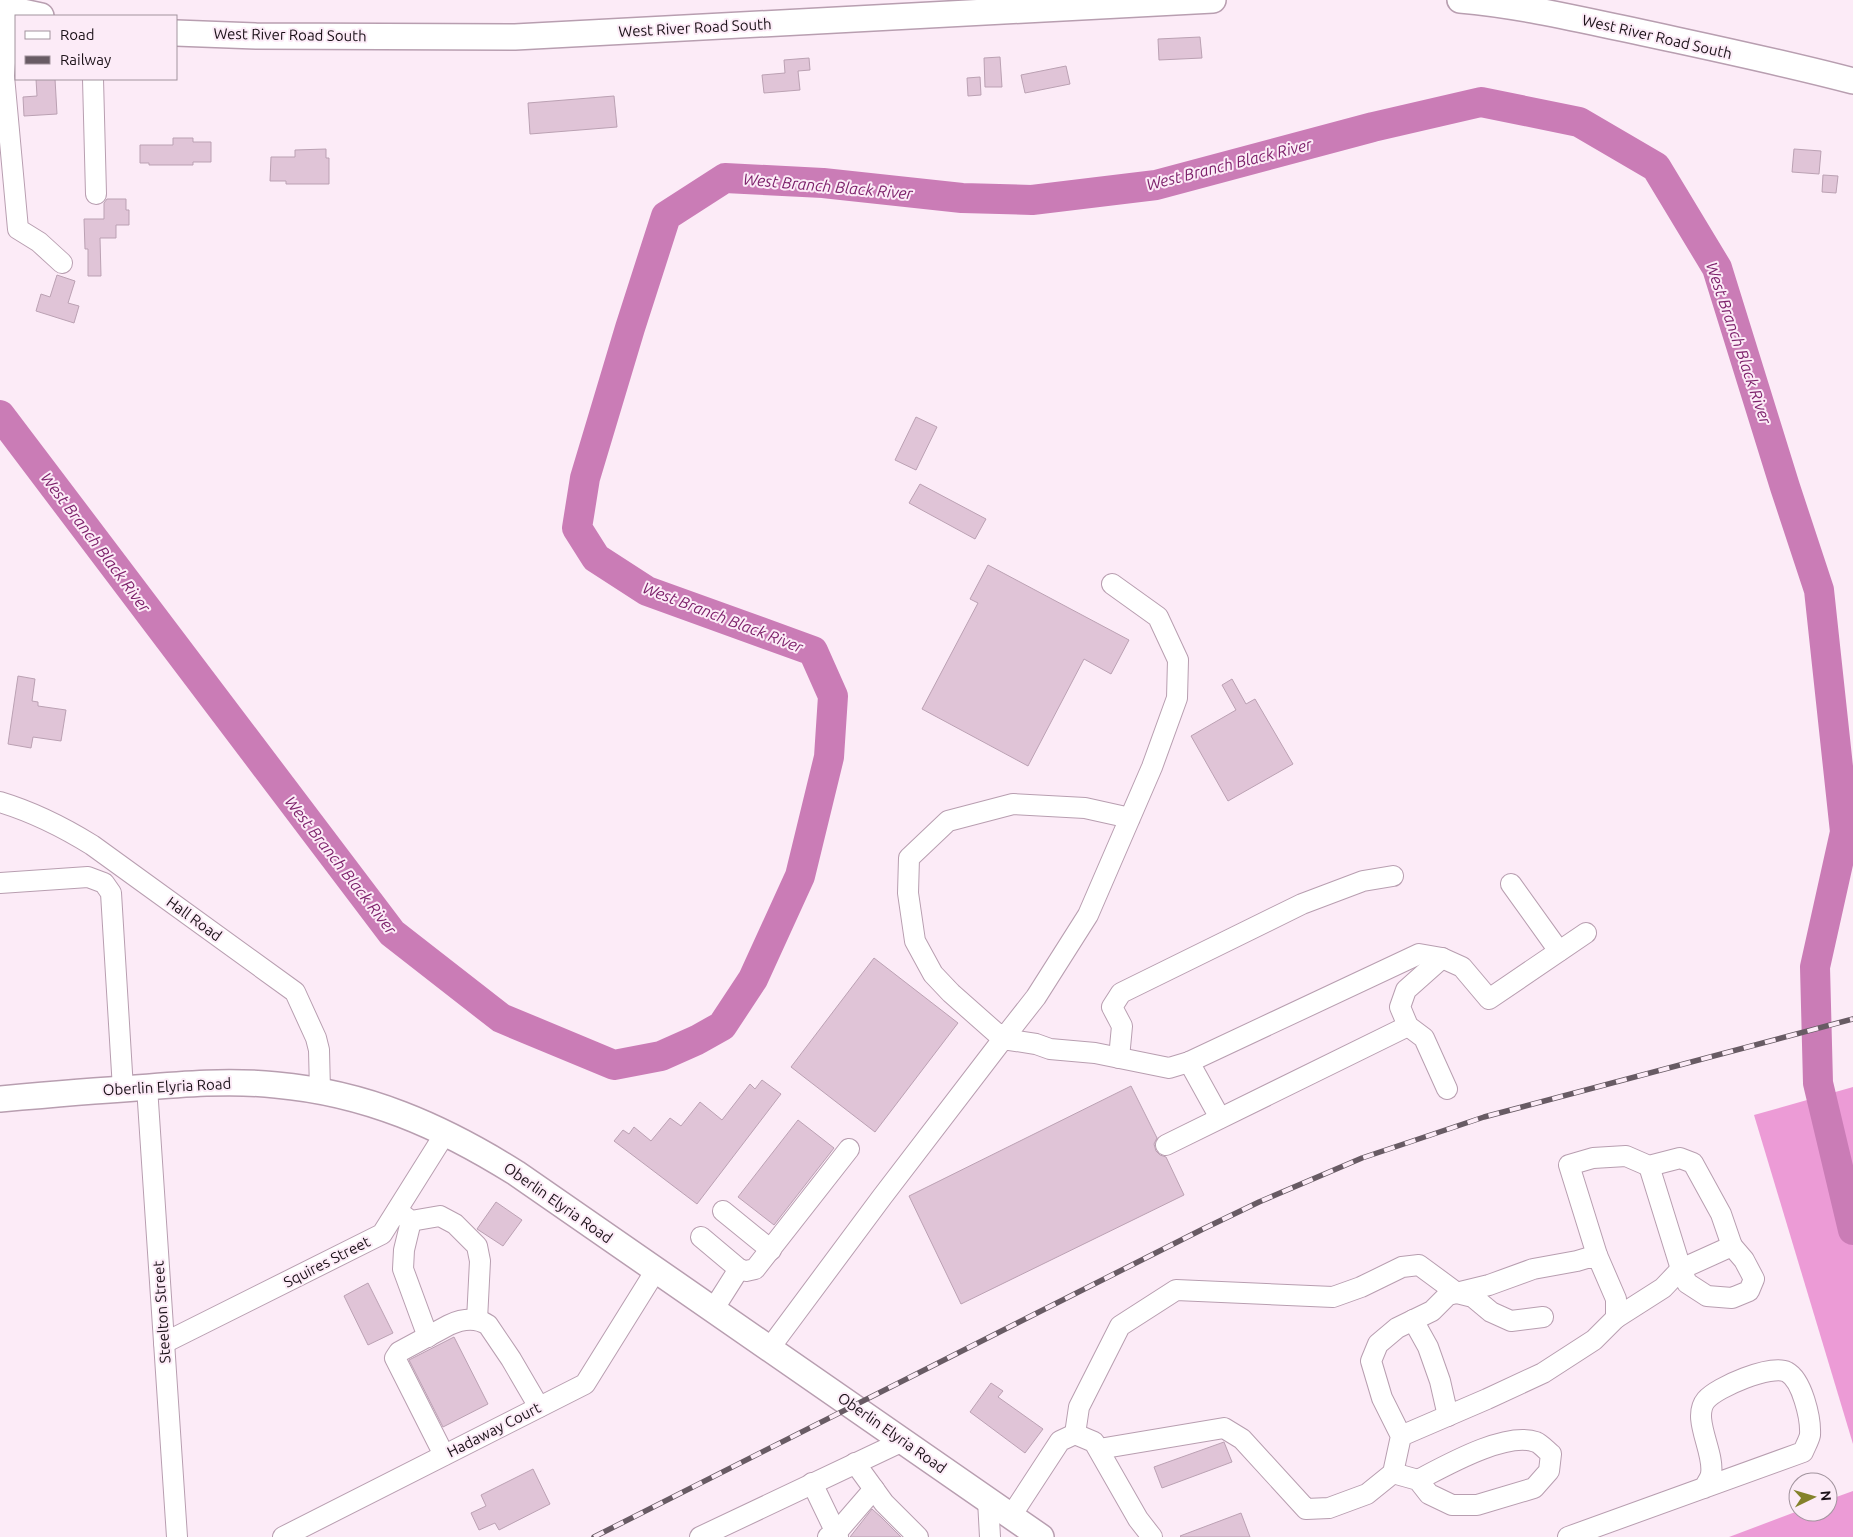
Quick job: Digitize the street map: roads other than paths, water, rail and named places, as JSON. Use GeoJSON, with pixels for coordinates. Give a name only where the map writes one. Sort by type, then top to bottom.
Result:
{"type":"FeatureCollection","features":[{"type":"Feature","properties":{"kind":"main road","name":"West River Road South"},"geometry":{"type":"LineString","coordinates":[[178,33],[256,36],[515,37],[1213,0]]}},
{"type":"Feature","properties":{"kind":"main road","name":"West River Road South"},"geometry":{"type":"LineString","coordinates":[[1460,0],[1486,2],[1546,12],[1853,81]]}},
{"type":"Feature","properties":{"kind":"main road"},"geometry":{"type":"LineString","coordinates":[[5,8],[36,15]]}},
{"type":"Feature","properties":{"kind":"main road","name":"Oberlin Elyria Road"},"geometry":{"type":"LineString","coordinates":[[0,1098],[233,1082],[277,1085],[320,1091],[364,1101],[446,1132],[516,1173],[1041,1537]]}},
{"type":"Feature","properties":{"kind":"street"},"geometry":{"type":"LineString","coordinates":[[5,8],[4,76],[18,229],[39,242],[62,263]]}},
{"type":"Feature","properties":{"kind":"street"},"geometry":{"type":"LineString","coordinates":[[93,80],[96,194]]}},
{"type":"Feature","properties":{"kind":"street"},"geometry":{"type":"LineString","coordinates":[[769,1349],[882,1197],[1036,997],[1088,915],[1152,767],[1177,698],[1178,660],[1158,617],[1112,584]]}},
{"type":"Feature","properties":{"kind":"street","name":"Hall Road"},"geometry":{"type":"LineString","coordinates":[[0,802],[41,817],[92,845],[294,992],[316,1038],[319,1050],[320,1091]]}},
{"type":"Feature","properties":{"kind":"street"},"geometry":{"type":"LineString","coordinates":[[1130,818],[1085,808],[1013,804],[948,821],[909,858],[908,893],[915,941],[933,974],[951,993],[1003,1039],[1036,1044],[1050,1049],[1095,1053],[1169,1068],[1189,1062],[1419,954],[1442,958],[1462,966],[1489,999],[1586,933]]}},
{"type":"Feature","properties":{"kind":"street"},"geometry":{"type":"LineString","coordinates":[[1120,1058],[1122,1026],[1112,1007],[1121,993],[1302,904],[1362,881],[1393,876]]}},
{"type":"Feature","properties":{"kind":"street","name":"Steelton Street"},"geometry":{"type":"LineString","coordinates":[[0,883],[88,878],[104,883],[111,893],[164,1343],[177,1537]]}},
{"type":"Feature","properties":{"kind":"street"},"geometry":{"type":"LineString","coordinates":[[1511,884],[1559,951]]}},
{"type":"Feature","properties":{"kind":"street"},"geometry":{"type":"LineString","coordinates":[[1442,958],[1406,990],[1400,1007],[1408,1026],[1424,1038],[1447,1089]]}},
{"type":"Feature","properties":{"kind":"street"},"geometry":{"type":"LineString","coordinates":[[1166,1145],[1408,1026]]}},
{"type":"Feature","properties":{"kind":"street"},"geometry":{"type":"LineString","coordinates":[[1189,1062],[1220,1118]]}},
{"type":"Feature","properties":{"kind":"street","name":"Squires Street"},"geometry":{"type":"LineString","coordinates":[[164,1343],[382,1234],[404,1216],[446,1132]]}},
{"type":"Feature","properties":{"kind":"street"},"geometry":{"type":"LineString","coordinates":[[701,1237],[739,1269],[746,1271],[755,1269],[849,1149]]}},
{"type":"Feature","properties":{"kind":"street"},"geometry":{"type":"LineString","coordinates":[[1616,1318],[1616,1299],[1596,1255],[1569,1165],[1593,1158],[1626,1156],[1648,1166],[1680,1158],[1693,1164],[1721,1214],[1732,1246],[1744,1260],[1754,1279],[1749,1291],[1732,1298],[1707,1296],[1687,1284],[1680,1269],[1648,1166]]}},
{"type":"Feature","properties":{"kind":"street"},"geometry":{"type":"LineString","coordinates":[[723,1210],[771,1250]]}},
{"type":"Feature","properties":{"kind":"street"},"geometry":{"type":"LineString","coordinates":[[428,1337],[403,1269],[404,1216],[440,1216],[455,1224],[477,1246],[480,1261],[477,1320]]}},
{"type":"Feature","properties":{"kind":"street"},"geometry":{"type":"LineString","coordinates":[[1401,1436],[1543,1373],[1594,1340],[1616,1318],[1663,1288],[1680,1269],[1732,1246]]}},
{"type":"Feature","properties":{"kind":"street"},"geometry":{"type":"LineString","coordinates":[[1099,1449],[1224,1428],[1242,1438],[1306,1509],[1329,1508],[1367,1494],[1393,1473],[1401,1436],[1382,1398],[1371,1361],[1378,1344],[1397,1328],[1432,1311],[1448,1295],[1488,1285],[1533,1270],[1596,1255]]}},
{"type":"Feature","properties":{"kind":"street"},"geometry":{"type":"LineString","coordinates":[[1075,1434],[1079,1407],[1120,1326],[1176,1290],[1333,1297],[1361,1287],[1402,1267],[1418,1265],[1457,1293],[1474,1297],[1491,1312],[1511,1321],[1543,1317]]}},
{"type":"Feature","properties":{"kind":"street"},"geometry":{"type":"LineString","coordinates":[[714,1310],[739,1269]]}},
{"type":"Feature","properties":{"kind":"street","name":"Hadaway Court"},"geometry":{"type":"LineString","coordinates":[[283,1537],[585,1384],[656,1270]]}},
{"type":"Feature","properties":{"kind":"street"},"geometry":{"type":"LineString","coordinates":[[444,1455],[396,1361],[396,1355],[458,1321],[477,1320],[488,1325],[512,1359],[539,1407]]}},
{"type":"Feature","properties":{"kind":"street"},"geometry":{"type":"LineString","coordinates":[[1413,1320],[1428,1346],[1440,1381],[1448,1416]]}},
{"type":"Feature","properties":{"kind":"street"},"geometry":{"type":"LineString","coordinates":[[1568,1537],[1704,1488],[1812,1449],[1809,1419],[1800,1387],[1794,1378],[1785,1371],[1774,1370],[1741,1380],[1712,1394],[1705,1401],[1701,1410],[1701,1419],[1710,1458],[1711,1474],[1704,1488]]}},
{"type":"Feature","properties":{"kind":"street"},"geometry":{"type":"LineString","coordinates":[[1011,1516],[1060,1441],[1075,1434],[1094,1442],[1099,1449],[1138,1519],[1143,1534]]}},
{"type":"Feature","properties":{"kind":"street"},"geometry":{"type":"LineString","coordinates":[[1393,1473],[1418,1480],[1429,1494],[1452,1505],[1477,1506],[1534,1488],[1550,1471],[1551,1454],[1537,1442],[1516,1439],[1469,1454],[1418,1480]]}},
{"type":"Feature","properties":{"kind":"street"},"geometry":{"type":"LineString","coordinates":[[700,1537],[903,1441]]}},
{"type":"Feature","properties":{"kind":"street"},"geometry":{"type":"LineString","coordinates":[[855,1463],[884,1502],[918,1537]]}},
{"type":"Feature","properties":{"kind":"street"},"geometry":{"type":"LineString","coordinates":[[812,1483],[834,1536],[874,1488]]}},
{"type":"Feature","properties":{"kind":"street"},"geometry":{"type":"LineString","coordinates":[[988,1500],[990,1537]]}},
{"type":"Feature","properties":{"kind":"waterway","name":"West Branch Black River"},"geometry":{"type":"LineString","coordinates":[[0,415],[392,933],[501,1018],[614,1065],[661,1056],[697,1040],[722,1026],[753,979],[800,876],[829,757],[833,696],[813,651],[647,591],[596,558],[577,528],[585,478],[666,216],[725,178],[823,183],[962,198],[1032,200],[1156,185],[1373,127],[1481,102],[1579,122],[1656,167],[1717,268],[1819,590],[1845,832],[1815,967],[1818,1083],[1853,1230]]}},
{"type":"Feature","properties":{"kind":"railway"},"geometry":{"type":"LineString","coordinates":[[594,1537],[1203,1229],[1259,1202],[1362,1158],[1484,1117],[1853,1019]]}}]}
